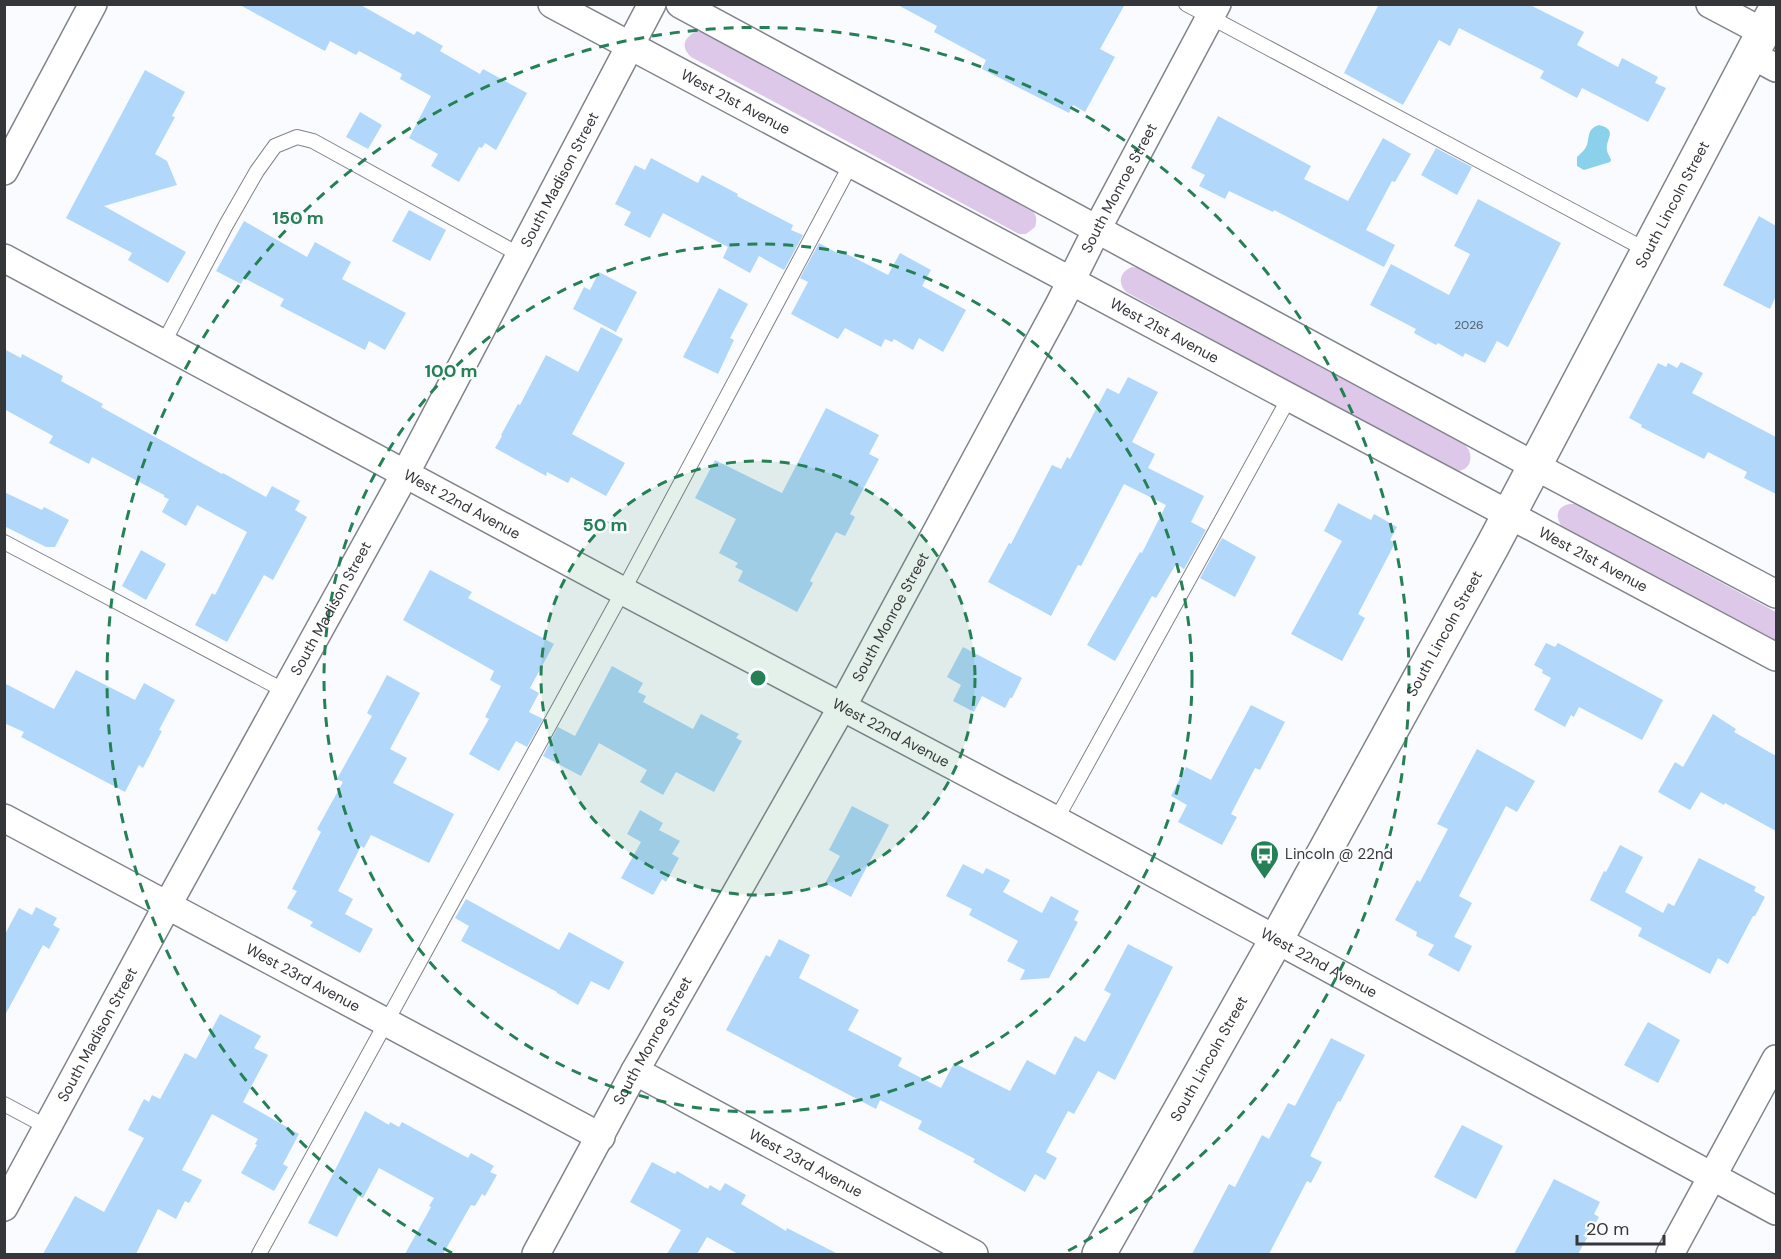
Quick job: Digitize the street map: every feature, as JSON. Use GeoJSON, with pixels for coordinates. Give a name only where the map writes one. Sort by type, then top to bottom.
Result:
{"type":"FeatureCollection","features":[{"type":"Feature","properties":{"kind":"street"},"geometry":{"type":"LineString","coordinates":[[4,171],[93,4]]}},
{"type":"Feature","properties":{"kind":"street","name":"West 21st Avenue"},"geometry":{"type":"LineString","coordinates":[[552,4],[1776,657]]}},
{"type":"Feature","properties":{"kind":"street","name":"South Madison Street"},"geometry":{"type":"LineString","coordinates":[[4,1207],[405,474],[652,4]]}},
{"type":"Feature","properties":{"kind":"street"},"geometry":{"type":"LineString","coordinates":[[680,4],[1776,594]]}},
{"type":"Feature","properties":{"kind":"street"},"geometry":{"type":"LineString","coordinates":[[1710,4],[1767,41]]}},
{"type":"Feature","properties":{"kind":"street","name":"South Monroe Street"},"geometry":{"type":"LineString","coordinates":[[536,1254],[635,1071],[842,707],[1214,11]]}},
{"type":"Feature","properties":{"kind":"street","name":"South Lincoln Street"},"geometry":{"type":"LineString","coordinates":[[1099,1254],[1276,940],[1509,515],[1648,251],[1767,41]]}},
{"type":"Feature","properties":{"kind":"street","name":"West 22nd Avenue"},"geometry":{"type":"LineString","coordinates":[[4,258],[622,591],[1056,820],[1776,1211]]}},
{"type":"Feature","properties":{"kind":"street","name":"West 23rd Avenue"},"geometry":{"type":"LineString","coordinates":[[4,818],[601,1137]]}},
{"type":"Feature","properties":{"kind":"street"},"geometry":{"type":"LineString","coordinates":[[1670,1254],[1776,1059]]}},
{"type":"Feature","properties":{"kind":"street","name":"West 23rd Avenue"},"geometry":{"type":"LineString","coordinates":[[635,1071],[974,1254]]}},
{"type":"Feature","properties":{"kind":"lane"},"geometry":{"type":"LineString","coordinates":[[1186,4],[1214,11],[1648,251]]}},
{"type":"Feature","properties":{"kind":"lane"},"geometry":{"type":"LineString","coordinates":[[163,344],[257,171],[275,146],[297,137],[313,141],[520,255]]}},
{"type":"Feature","properties":{"kind":"lane"},"geometry":{"type":"LineString","coordinates":[[259,1254],[622,591],[851,164]]}},
{"type":"Feature","properties":{"kind":"lane"},"geometry":{"type":"LineString","coordinates":[[1056,820],[1289,398]]}},
{"type":"Feature","properties":{"kind":"lane"},"geometry":{"type":"LineString","coordinates":[[4,542],[285,691]]}},
{"type":"Feature","properties":{"kind":"lane"},"geometry":{"type":"LineString","coordinates":[[4,1104],[47,1127]]}},
{"type":"Feature","properties":{"kind":"shaded area"},"geometry":{"type":"Polygon","coordinates":[[[697,31],[1032,210],[1036,218],[1035,227],[1026,234],[1019,234],[691,57],[685,50],[685,42],[697,31]]]}},
{"type":"Feature","properties":{"kind":"shaded area"},"geometry":{"type":"Polygon","coordinates":[[[1132,267],[1140,268],[1465,445],[1469,450],[1469,464],[1462,470],[1452,470],[1126,292],[1121,285],[1121,278],[1122,274],[1132,267]]]}},
{"type":"Feature","properties":{"kind":"shaded area"},"geometry":{"type":"Polygon","coordinates":[[[1575,504],[1776,612],[1776,643],[1562,527],[1558,520],[1558,513],[1561,507],[1575,504]]]}},
{"type":"Feature","properties":{"kind":"water"},"geometry":{"type":"Polygon","coordinates":[[[1599,125],[1610,132],[1607,150],[1611,160],[1584,170],[1577,166],[1577,157],[1586,147],[1591,130],[1599,125]]]}},
{"type":"Feature","properties":{"kind":"building"},"geometry":{"type":"Polygon","coordinates":[[[238,4],[359,4],[414,35],[417,31],[443,46],[440,51],[480,74],[483,69],[527,93],[496,150],[485,143],[482,148],[479,147],[459,182],[431,166],[438,154],[409,138],[431,96],[400,79],[402,74],[359,51],[356,55],[330,41],[325,51],[238,4]]]}},
{"type":"Feature","properties":{"kind":"building"},"geometry":{"type":"Polygon","coordinates":[[[896,4],[1125,4],[1100,49],[1115,57],[1085,112],[1073,105],[1069,113],[982,69],[986,60],[934,32],[937,26],[896,4]]]}},
{"type":"Feature","properties":{"kind":"building"},"geometry":{"type":"Polygon","coordinates":[[[1379,4],[1528,4],[1584,32],[1577,45],[1618,67],[1622,58],[1658,77],[1655,83],[1666,88],[1648,122],[1582,88],[1577,98],[1540,78],[1544,71],[1459,28],[1450,46],[1439,40],[1403,105],[1344,73],[1379,4]]]}},
{"type":"Feature","properties":{"kind":"building"},"geometry":{"type":"Polygon","coordinates":[[[145,70],[185,92],[172,116],[175,117],[155,154],[167,161],[177,185],[104,206],[186,252],[168,283],[128,260],[132,253],[66,218],[145,70]]]}},
{"type":"Feature","properties":{"kind":"building"},"geometry":{"type":"Polygon","coordinates":[[[360,112],[382,125],[368,149],[346,137],[360,112]]]}},
{"type":"Feature","properties":{"kind":"building"},"geometry":{"type":"Polygon","coordinates":[[[1218,116],[1311,166],[1304,179],[1348,201],[1383,138],[1411,154],[1395,182],[1392,181],[1366,230],[1395,245],[1384,267],[1274,210],[1273,212],[1229,191],[1225,199],[1199,186],[1205,175],[1191,168],[1218,116]]]}},
{"type":"Feature","properties":{"kind":"building"},"geometry":{"type":"Polygon","coordinates":[[[1436,148],[1472,167],[1457,195],[1421,175],[1436,148]]]}},
{"type":"Feature","properties":{"kind":"building"},"geometry":{"type":"Polygon","coordinates":[[[651,158],[698,183],[702,175],[793,225],[791,230],[803,235],[784,270],[759,256],[750,273],[723,258],[728,247],[663,213],[650,238],[624,225],[631,212],[615,204],[635,165],[645,170],[651,158]]]}},
{"type":"Feature","properties":{"kind":"building"},"geometry":{"type":"Polygon","coordinates":[[[1478,199],[1561,243],[1508,347],[1497,341],[1485,363],[1465,353],[1463,357],[1438,343],[1436,345],[1414,333],[1416,329],[1370,305],[1391,264],[1449,295],[1470,254],[1454,246],[1478,199]]]}},
{"type":"Feature","properties":{"kind":"building"},"geometry":{"type":"Polygon","coordinates":[[[409,210],[446,230],[430,261],[392,241],[409,210]]]}},
{"type":"Feature","properties":{"kind":"building"},"geometry":{"type":"Polygon","coordinates":[[[1759,216],[1776,226],[1776,296],[1770,309],[1723,285],[1759,216]]]}},
{"type":"Feature","properties":{"kind":"building"},"geometry":{"type":"Polygon","coordinates":[[[244,221],[307,257],[315,242],[351,262],[342,279],[406,313],[385,350],[369,341],[365,350],[280,306],[284,299],[244,278],[241,284],[216,271],[244,221]]]}},
{"type":"Feature","properties":{"kind":"building"},"geometry":{"type":"Polygon","coordinates":[[[819,243],[839,254],[841,251],[888,275],[900,253],[931,270],[922,286],[966,310],[943,352],[919,338],[913,350],[894,339],[892,342],[885,339],[881,347],[845,328],[838,339],[791,314],[808,282],[800,278],[819,243]]]}},
{"type":"Feature","properties":{"kind":"building"},"geometry":{"type":"Polygon","coordinates":[[[599,272],[637,292],[616,332],[573,309],[584,287],[590,290],[599,272]]]}},
{"type":"Feature","properties":{"kind":"building"},"geometry":{"type":"Polygon","coordinates":[[[719,288],[748,304],[730,338],[734,340],[718,374],[683,357],[719,288]]]}},
{"type":"Feature","properties":{"kind":"building"},"geometry":{"type":"Polygon","coordinates":[[[601,327],[623,339],[572,434],[625,463],[606,496],[571,477],[568,483],[547,472],[546,476],[495,448],[546,355],[578,372],[601,327]]]}},
{"type":"Feature","properties":{"kind":"building"},"geometry":{"type":"Polygon","coordinates":[[[4,349],[21,358],[22,354],[63,376],[61,381],[103,404],[101,407],[266,497],[272,486],[300,501],[295,510],[307,517],[273,580],[264,575],[227,642],[195,625],[212,593],[215,595],[247,532],[197,505],[186,526],[162,512],[169,499],[164,495],[92,457],[89,464],[49,443],[53,436],[4,409],[4,349]]]}},
{"type":"Feature","properties":{"kind":"building"},"geometry":{"type":"Polygon","coordinates":[[[1681,362],[1703,373],[1692,393],[1776,437],[1776,494],[1744,478],[1747,472],[1708,452],[1704,459],[1641,427],[1642,425],[1629,418],[1658,363],[1666,367],[1668,363],[1677,368],[1681,362]]]}},
{"type":"Feature","properties":{"kind":"building"},"geometry":{"type":"Polygon","coordinates":[[[1128,377],[1158,392],[1132,442],[1155,454],[1148,468],[1204,496],[1191,522],[1206,530],[1184,569],[1176,564],[1156,598],[1152,596],[1115,661],[1087,645],[1140,552],[1142,553],[1166,505],[1124,484],[1081,566],[1078,565],[1051,616],[988,582],[1009,543],[1011,544],[1052,465],[1061,469],[1067,457],[1070,459],[1107,388],[1119,394],[1128,377]]]}},
{"type":"Feature","properties":{"kind":"building"},"geometry":{"type":"Polygon","coordinates":[[[826,408],[879,435],[869,454],[879,459],[850,514],[855,517],[845,536],[836,532],[810,581],[813,583],[797,612],[738,581],[743,571],[735,567],[738,563],[719,553],[736,519],[695,498],[715,460],[782,493],[826,408]]]}},
{"type":"Feature","properties":{"kind":"building"},"geometry":{"type":"Polygon","coordinates":[[[4,492],[42,510],[44,507],[69,520],[55,547],[46,547],[4,526],[4,492]]]}},
{"type":"Feature","properties":{"kind":"building"},"geometry":{"type":"Polygon","coordinates":[[[1338,503],[1371,520],[1374,514],[1397,527],[1390,540],[1395,543],[1358,614],[1365,618],[1342,661],[1291,634],[1342,541],[1324,531],[1338,503]]]}},
{"type":"Feature","properties":{"kind":"building"},"geometry":{"type":"Polygon","coordinates":[[[1222,538],[1256,557],[1235,597],[1200,578],[1222,538]]]}},
{"type":"Feature","properties":{"kind":"building"},"geometry":{"type":"Polygon","coordinates":[[[141,550],[166,564],[146,600],[122,586],[141,550]]]}},
{"type":"Feature","properties":{"kind":"building"},"geometry":{"type":"Polygon","coordinates":[[[430,570],[472,592],[468,598],[554,644],[530,688],[539,693],[529,712],[543,719],[527,747],[516,741],[499,771],[469,754],[489,719],[485,717],[501,686],[490,680],[494,671],[403,620],[430,570]]]}},
{"type":"Feature","properties":{"kind":"building"},"geometry":{"type":"Polygon","coordinates":[[[1546,643],[1555,647],[1558,643],[1663,700],[1642,740],[1579,707],[1574,717],[1571,715],[1565,727],[1534,710],[1551,678],[1534,665],[1546,643]]]}},
{"type":"Feature","properties":{"kind":"building"},"geometry":{"type":"Polygon","coordinates":[[[963,647],[1022,678],[1005,708],[982,696],[974,712],[953,701],[961,685],[947,677],[963,647]]]}},
{"type":"Feature","properties":{"kind":"building"},"geometry":{"type":"Polygon","coordinates":[[[612,666],[643,683],[638,692],[646,696],[643,702],[693,729],[701,714],[739,734],[736,738],[742,741],[714,792],[676,772],[663,795],[640,782],[647,770],[599,743],[581,776],[543,756],[558,727],[575,736],[612,666]]]}},
{"type":"Feature","properties":{"kind":"building"},"geometry":{"type":"Polygon","coordinates":[[[76,670],[135,700],[144,683],[175,700],[143,768],[139,765],[125,792],[21,737],[24,732],[4,723],[4,683],[54,709],[76,670]]]}},
{"type":"Feature","properties":{"kind":"building"},"geometry":{"type":"Polygon","coordinates":[[[387,675],[420,693],[390,749],[407,758],[393,783],[454,814],[429,863],[371,835],[364,848],[361,846],[338,891],[353,899],[345,914],[373,929],[360,953],[310,926],[313,922],[287,908],[297,891],[292,889],[321,832],[317,829],[343,782],[337,779],[372,716],[367,713],[387,675]]]}},
{"type":"Feature","properties":{"kind":"building"},"geometry":{"type":"Polygon","coordinates":[[[1251,705],[1285,722],[1260,770],[1255,768],[1231,814],[1237,817],[1222,845],[1178,822],[1187,805],[1171,796],[1186,767],[1211,780],[1251,705]]]}},
{"type":"Feature","properties":{"kind":"building"},"geometry":{"type":"Polygon","coordinates":[[[1713,714],[1736,729],[1734,732],[1776,756],[1776,831],[1701,792],[1690,810],[1658,792],[1675,762],[1683,767],[1713,714]]]}},
{"type":"Feature","properties":{"kind":"building"},"geometry":{"type":"Polygon","coordinates":[[[1477,749],[1535,781],[1517,812],[1506,806],[1459,896],[1472,903],[1454,937],[1472,946],[1459,972],[1428,955],[1434,945],[1416,936],[1417,932],[1395,920],[1417,880],[1420,882],[1448,829],[1437,824],[1477,749]]]}},
{"type":"Feature","properties":{"kind":"building"},"geometry":{"type":"Polygon","coordinates":[[[852,806],[889,825],[851,897],[825,883],[840,856],[829,850],[852,806]]]}},
{"type":"Feature","properties":{"kind":"building"},"geometry":{"type":"Polygon","coordinates":[[[640,810],[663,823],[659,830],[680,841],[672,854],[679,858],[666,882],[662,879],[653,895],[621,878],[641,842],[627,834],[640,810]]]}},
{"type":"Feature","properties":{"kind":"building"},"geometry":{"type":"Polygon","coordinates":[[[1620,845],[1643,857],[1625,892],[1663,913],[1668,903],[1674,906],[1699,858],[1756,887],[1754,891],[1765,897],[1728,964],[1718,958],[1710,974],[1638,936],[1642,928],[1590,900],[1620,845]]]}},
{"type":"Feature","properties":{"kind":"building"},"geometry":{"type":"Polygon","coordinates":[[[963,864],[983,874],[986,868],[1010,880],[1003,892],[1042,913],[1051,896],[1079,911],[1074,920],[1078,922],[1049,978],[1020,980],[1025,970],[1007,961],[1018,941],[969,915],[972,909],[946,896],[963,864]]]}},
{"type":"Feature","properties":{"kind":"building"},"geometry":{"type":"Polygon","coordinates":[[[466,899],[559,950],[569,932],[624,962],[609,990],[591,981],[578,1005],[461,941],[469,926],[455,918],[466,899]]]}},
{"type":"Feature","properties":{"kind":"building"},"geometry":{"type":"Polygon","coordinates":[[[36,907],[57,918],[53,925],[60,929],[49,949],[43,945],[4,1017],[4,936],[19,908],[32,915],[36,907]]]}},
{"type":"Feature","properties":{"kind":"building"},"geometry":{"type":"Polygon","coordinates":[[[779,939],[810,955],[799,978],[859,1010],[848,1030],[902,1058],[898,1066],[941,1088],[954,1063],[1010,1091],[1027,1060],[1055,1075],[1075,1036],[1085,1042],[1111,994],[1104,990],[1128,944],[1173,967],[1115,1080],[1098,1071],[1074,1114],[1068,1111],[1046,1152],[1057,1158],[1045,1180],[1035,1174],[1025,1192],[973,1162],[975,1159],[918,1129],[922,1121],[880,1100],[876,1109],[726,1030],[766,955],[770,957],[779,939]]]}},
{"type":"Feature","properties":{"kind":"building"},"geometry":{"type":"Polygon","coordinates":[[[220,1014],[261,1036],[254,1048],[268,1055],[243,1102],[299,1134],[283,1164],[288,1167],[274,1191],[241,1173],[258,1139],[212,1114],[182,1170],[202,1180],[189,1203],[185,1201],[176,1219],[158,1209],[136,1254],[43,1254],[75,1196],[104,1212],[144,1138],[128,1130],[144,1099],[149,1102],[152,1095],[160,1099],[185,1053],[196,1059],[220,1014]]]}},
{"type":"Feature","properties":{"kind":"building"},"geometry":{"type":"Polygon","coordinates":[[[1648,1022],[1680,1040],[1658,1083],[1624,1065],[1648,1022]]]}},
{"type":"Feature","properties":{"kind":"building"},"geometry":{"type":"Polygon","coordinates":[[[1331,1038],[1365,1055],[1310,1156],[1322,1162],[1311,1183],[1307,1181],[1269,1254],[1192,1254],[1229,1184],[1235,1187],[1262,1135],[1269,1139],[1288,1103],[1295,1106],[1331,1038]]]}},
{"type":"Feature","properties":{"kind":"building"},"geometry":{"type":"Polygon","coordinates":[[[365,1111],[389,1125],[390,1122],[399,1127],[402,1122],[468,1158],[471,1153],[494,1166],[490,1172],[497,1175],[485,1196],[482,1194],[475,1206],[471,1205],[443,1254],[405,1254],[434,1198],[379,1168],[363,1198],[358,1196],[337,1237],[308,1223],[365,1111]]]}},
{"type":"Feature","properties":{"kind":"building"},"geometry":{"type":"Polygon","coordinates":[[[1462,1125],[1503,1146],[1476,1199],[1434,1177],[1462,1125]]]}},
{"type":"Feature","properties":{"kind":"building"},"geometry":{"type":"Polygon","coordinates":[[[652,1162],[675,1174],[677,1171],[708,1189],[710,1185],[720,1191],[725,1183],[746,1195],[741,1204],[786,1231],[787,1228],[838,1254],[738,1254],[707,1237],[697,1254],[667,1254],[681,1230],[630,1202],[652,1162]]]}},
{"type":"Feature","properties":{"kind":"building"},"geometry":{"type":"Polygon","coordinates":[[[1554,1179],[1600,1202],[1594,1214],[1599,1217],[1578,1254],[1514,1254],[1554,1179]]]}},
{"type":"Feature","properties":{"kind":"place","name":"Lincoln @ 22nd"},"geometry":{"type":"Point","coordinates":[1264,880]}}]}
